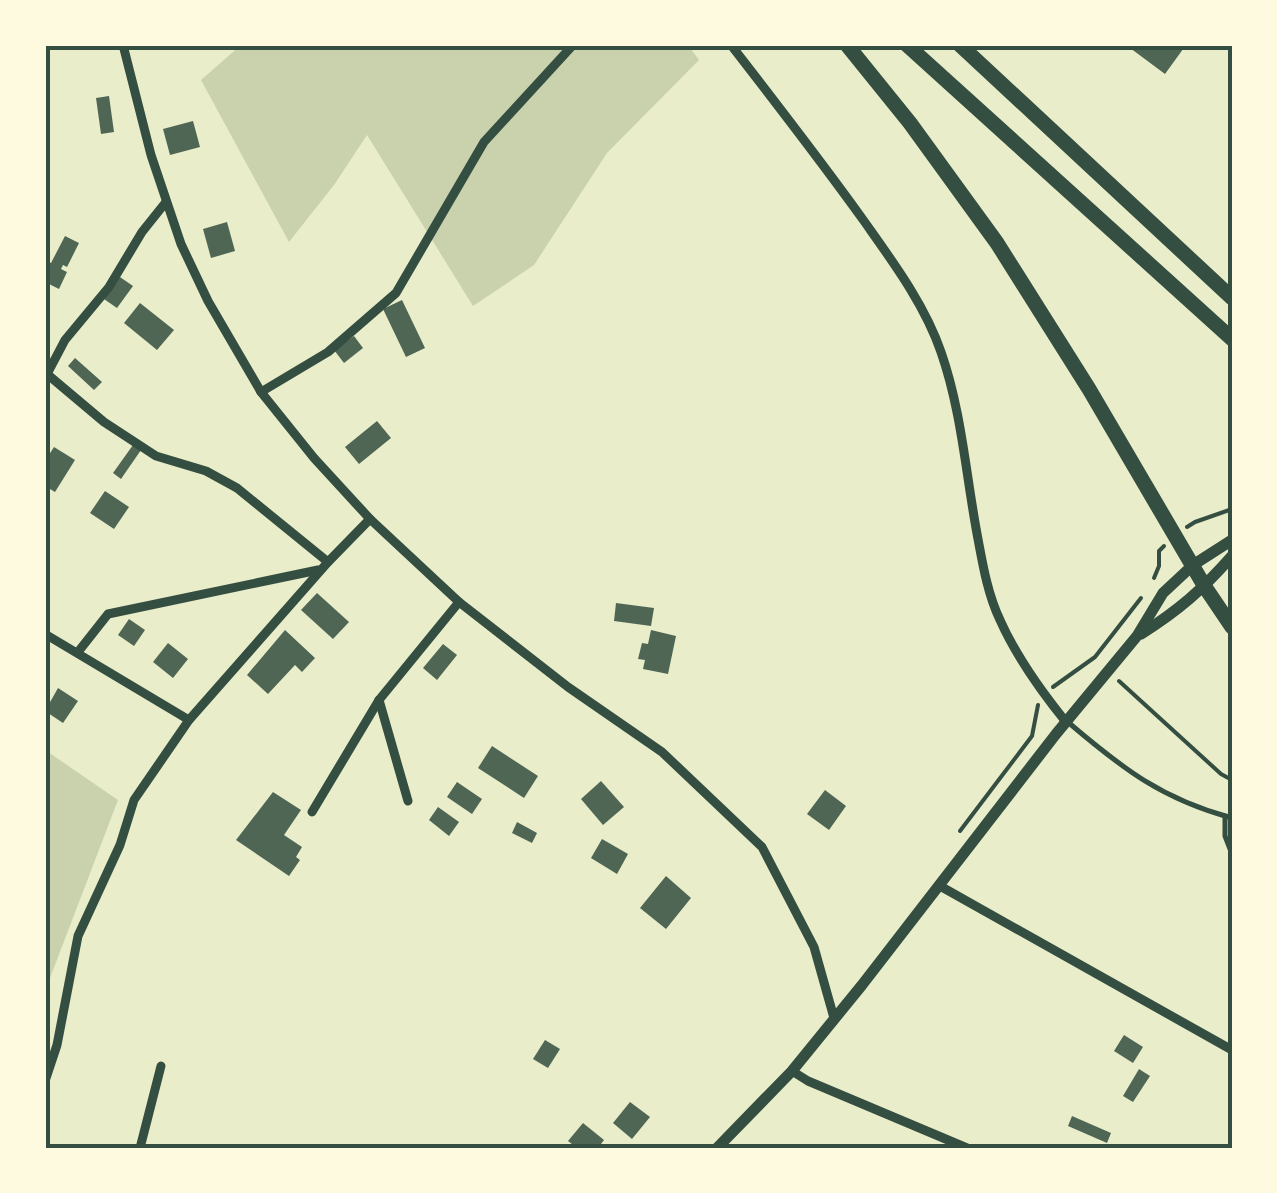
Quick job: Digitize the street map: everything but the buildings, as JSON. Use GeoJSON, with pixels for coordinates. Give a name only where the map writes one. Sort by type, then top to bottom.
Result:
{"type":"FeatureCollection","features":[{"type":"Feature","properties":{"kind":"highway"},"geometry":{"type":"LineString","coordinates":[[847,45],[910,123],[996,243],[1232,627]]}},
{"type":"Feature","properties":{"kind":"highway"},"geometry":{"type":"LineString","coordinates":[[906,45],[1232,339]]}},
{"type":"Feature","properties":{"kind":"highway"},"geometry":{"type":"LineString","coordinates":[[960,45],[1232,298]]}},
{"type":"Feature","properties":{"kind":"street"},"geometry":{"type":"LineString","coordinates":[[123,45],[181,244],[208,301],[261,392],[370,519],[460,602],[568,686],[662,752],[762,847],[814,947],[834,1018]]}},
{"type":"Feature","properties":{"kind":"street"},"geometry":{"type":"LineString","coordinates":[[261,392],[328,352],[396,293],[484,142],[573,45]]}},
{"type":"Feature","properties":{"kind":"street"},"geometry":{"type":"LineString","coordinates":[[731,45],[888,254],[928,322],[951,386],[985,575],[998,617],[1043,694],[1066,722]]}},
{"type":"Feature","properties":{"kind":"street"},"geometry":{"type":"LineString","coordinates":[[166,202],[108,287],[65,340],[46,376],[104,422],[156,456],[206,471],[237,488],[324,566]]}},
{"type":"Feature","properties":{"kind":"street"},"geometry":{"type":"LineString","coordinates":[[45,1080],[58,1045],[78,936],[120,845],[134,800],[189,720],[370,519]]}},
{"type":"Feature","properties":{"kind":"street"},"geometry":{"type":"LineString","coordinates":[[716,1148],[792,1071],[1137,636],[1163,593],[1193,565],[1232,540]]}},
{"type":"Feature","properties":{"kind":"street"},"geometry":{"type":"LineString","coordinates":[[1137,636],[1177,612],[1232,556]]}},
{"type":"Feature","properties":{"kind":"street"},"geometry":{"type":"LineString","coordinates":[[78,652],[108,614],[324,566]]}},
{"type":"Feature","properties":{"kind":"street"},"geometry":{"type":"LineString","coordinates":[[312,812],[378,700],[460,602]]}},
{"type":"Feature","properties":{"kind":"street"},"geometry":{"type":"LineString","coordinates":[[45,634],[189,720]]}},
{"type":"Feature","properties":{"kind":"street"},"geometry":{"type":"LineString","coordinates":[[378,700],[408,801]]}},
{"type":"Feature","properties":{"kind":"street"},"geometry":{"type":"LineString","coordinates":[[940,886],[1232,1050]]}},
{"type":"Feature","properties":{"kind":"street"},"geometry":{"type":"LineString","coordinates":[[140,1148],[162,1066]]}},
{"type":"Feature","properties":{"kind":"street"},"geometry":{"type":"LineString","coordinates":[[792,1071],[968,1148]]}},
{"type":"Feature","properties":{"kind":"lane"},"geometry":{"type":"LineString","coordinates":[[1066,722],[1138,779],[1168,796],[1229,817],[1225,836],[1232,854]]}},
{"type":"Feature","properties":{"kind":"path"},"geometry":{"type":"LineString","coordinates":[[1155,578],[1160,566],[1159,551],[1174,535],[1195,522],[1232,509]]}},
{"type":"Feature","properties":{"kind":"path"},"geometry":{"type":"LineString","coordinates":[[951,842],[1032,736],[1043,694],[1095,656],[1146,592]]}},
{"type":"Feature","properties":{"kind":"path"},"geometry":{"type":"LineString","coordinates":[[1095,656],[1232,780]]}},
{"type":"Feature","properties":{"kind":"green space"},"geometry":{"type":"Polygon","coordinates":[[[241,45],[688,45],[699,60],[607,153],[534,265],[473,306],[367,135],[289,242],[201,80],[241,45]]]}},
{"type":"Feature","properties":{"kind":"green space"},"geometry":{"type":"Polygon","coordinates":[[[45,750],[118,800],[45,991],[45,750]]]}}]}
